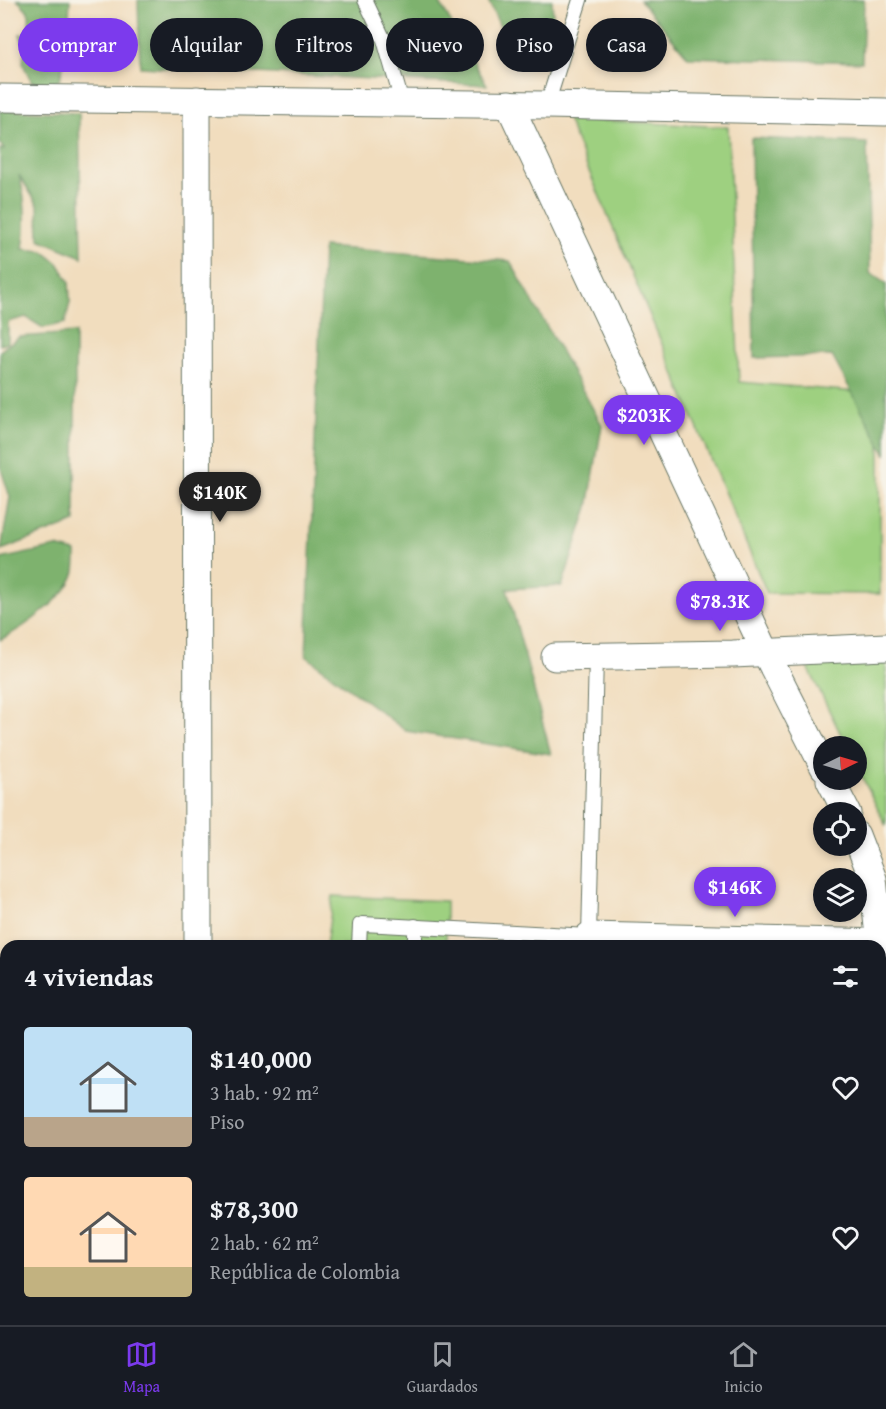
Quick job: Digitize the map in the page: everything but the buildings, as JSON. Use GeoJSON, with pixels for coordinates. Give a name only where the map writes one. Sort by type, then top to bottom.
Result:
{"type":"FeatureCollection","features":[{"type":"Feature","properties":{"kind":"street"},"geometry":{"type":"LineString","coordinates":[[0,98],[402,102],[886,111]]}},
{"type":"Feature","properties":{"kind":"street"},"geometry":{"type":"LineString","coordinates":[[197,100],[198,940]]}},
{"type":"Feature","properties":{"kind":"street"},"geometry":{"type":"LineString","coordinates":[[509,104],[766,653],[813,745]]}},
{"type":"Feature","properties":{"kind":"street"},"geometry":{"type":"LineString","coordinates":[[555,657],[766,653],[886,647]]}},
{"type":"Feature","properties":{"kind":"street"},"geometry":{"type":"LineString","coordinates":[[864,856],[873,879],[881,940]]}},
{"type":"Feature","properties":{"kind":"street"},"geometry":{"type":"LineString","coordinates":[[589,936],[719,940]]}},
{"type":"Feature","properties":{"kind":"lane"},"geometry":{"type":"LineString","coordinates":[[365,0],[384,40],[402,102]]}},
{"type":"Feature","properties":{"kind":"lane"},"geometry":{"type":"LineString","coordinates":[[546,105],[580,0]]}},
{"type":"Feature","properties":{"kind":"lane"},"geometry":{"type":"LineString","coordinates":[[358,940],[360,925],[589,936],[596,657]]}},
{"type":"Feature","properties":{"kind":"lane"},"geometry":{"type":"LineString","coordinates":[[415,926],[415,940]]}},
{"type":"Feature","properties":{"kind":"green space"},"geometry":{"type":"Polygon","coordinates":[[[17,0],[70,0],[69,18],[29,18],[23,5],[17,0]]]}},
{"type":"Feature","properties":{"kind":"green space"},"geometry":{"type":"Polygon","coordinates":[[[138,0],[438,0],[448,18],[386,18],[386,72],[480,72],[487,85],[236,72],[263,72],[263,18],[150,18],[150,68],[140,67],[138,0]]]}},
{"type":"Feature","properties":{"kind":"green space"},"geometry":{"type":"Polygon","coordinates":[[[488,0],[552,0],[553,18],[496,18],[488,0]]]}},
{"type":"Feature","properties":{"kind":"green space"},"geometry":{"type":"Polygon","coordinates":[[[640,0],[864,0],[862,62],[688,57],[667,32],[667,18],[655,18],[640,0]]]}},
{"type":"Feature","properties":{"kind":"green space"},"geometry":{"type":"Polygon","coordinates":[[[27,72],[62,72],[60,79],[52,86],[32,82],[27,72]]]}},
{"type":"Feature","properties":{"kind":"green space"},"geometry":{"type":"Polygon","coordinates":[[[0,110],[79,113],[82,257],[39,239],[38,205],[19,175],[25,212],[23,249],[43,251],[58,263],[69,281],[70,302],[65,323],[43,328],[26,317],[8,322],[8,343],[0,345],[0,149],[4,150],[0,143],[0,110]]]}},
{"type":"Feature","properties":{"kind":"green space"},"geometry":{"type":"Polygon","coordinates":[[[567,119],[728,127],[739,382],[880,394],[880,594],[767,593],[567,119]]]}},
{"type":"Feature","properties":{"kind":"green space"},"geometry":{"type":"Polygon","coordinates":[[[751,138],[867,143],[870,273],[886,284],[886,455],[832,356],[754,358],[751,138]]]}},
{"type":"Feature","properties":{"kind":"green space"},"geometry":{"type":"Polygon","coordinates":[[[323,247],[510,261],[602,425],[588,507],[562,586],[507,589],[551,754],[406,731],[306,656],[323,247]]]}},
{"type":"Feature","properties":{"kind":"green space"},"geometry":{"type":"Polygon","coordinates":[[[75,333],[75,522],[1,550],[10,497],[0,466],[0,351],[19,337],[75,333]]]}},
{"type":"Feature","properties":{"kind":"green space"},"geometry":{"type":"Polygon","coordinates":[[[56,547],[76,552],[75,571],[71,581],[44,611],[0,640],[0,559],[56,547]]]}},
{"type":"Feature","properties":{"kind":"green space"},"geometry":{"type":"Polygon","coordinates":[[[886,657],[886,826],[867,787],[867,736],[842,736],[805,661],[886,657]]]}},
{"type":"Feature","properties":{"kind":"green space"},"geometry":{"type":"Polygon","coordinates":[[[333,896],[446,901],[446,940],[327,940],[333,896]]]}}]}
